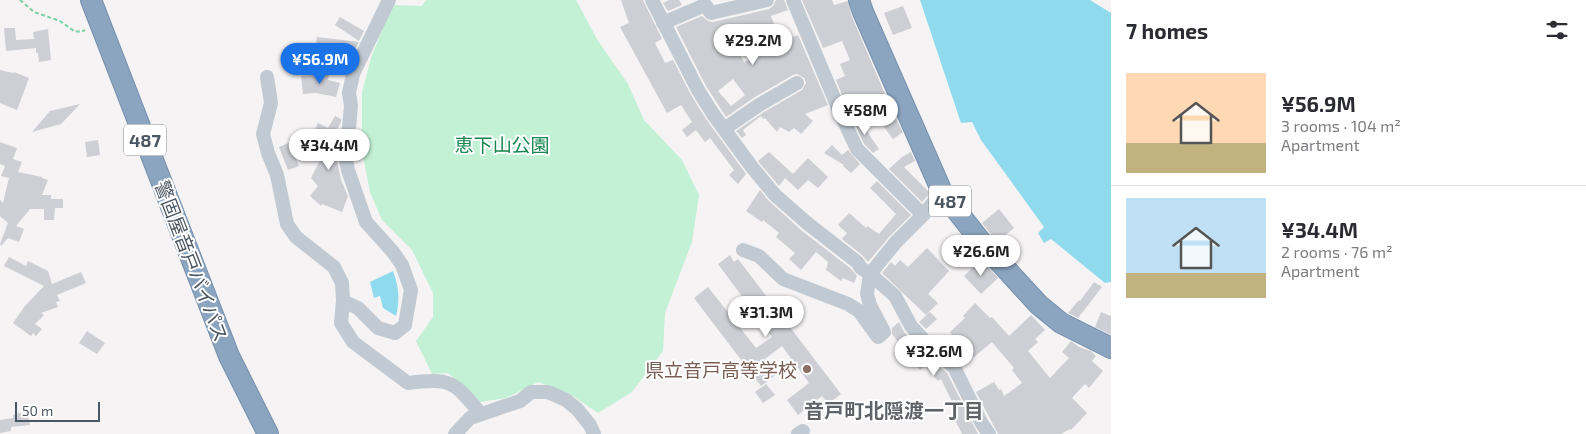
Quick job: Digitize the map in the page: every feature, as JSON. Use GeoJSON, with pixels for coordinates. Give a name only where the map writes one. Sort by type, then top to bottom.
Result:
{"type":"FeatureCollection","features":[{"type":"Feature","properties":{"kind":"highway","name":"警固屋音戸バイパス"},"geometry":{"type":"LineString","coordinates":[[91,0],[229,356],[268,434]]}},
{"type":"Feature","properties":{"kind":"highway","name":"487"},"geometry":{"type":"LineString","coordinates":[[859,0],[942,192],[983,244],[1039,305],[1061,323],[1111,348]]}},
{"type":"Feature","properties":{"kind":"street"},"geometry":{"type":"LineString","coordinates":[[343,301],[358,308],[378,328],[395,333],[405,325],[411,290],[402,265],[366,222],[348,170],[344,150],[349,128],[351,106],[349,93],[353,74],[390,0]]}},
{"type":"Feature","properties":{"kind":"street"},"geometry":{"type":"LineString","coordinates":[[652,0],[698,90],[724,129],[775,195],[857,262],[860,268],[870,274],[895,296],[911,326],[930,347],[954,367],[982,424],[989,434]]}},
{"type":"Feature","properties":{"kind":"street"},"geometry":{"type":"LineString","coordinates":[[663,22],[705,4],[711,13],[767,0]]}},
{"type":"Feature","properties":{"kind":"street"},"geometry":{"type":"LineString","coordinates":[[793,0],[857,149],[923,215]]}},
{"type":"Feature","properties":{"kind":"street"},"geometry":{"type":"LineString","coordinates":[[267,77],[272,102],[263,134],[277,175],[287,224],[296,236],[334,266],[342,283],[341,323],[354,342],[408,383],[432,380],[449,383],[461,390],[481,414]]}},
{"type":"Feature","properties":{"kind":"street"},"geometry":{"type":"LineString","coordinates":[[724,129],[796,83]]}},
{"type":"Feature","properties":{"kind":"street"},"geometry":{"type":"LineString","coordinates":[[744,250],[759,256],[783,279],[848,304],[860,311],[878,337],[884,332],[870,305],[867,294],[870,274],[896,242],[923,215],[942,192]]}},
{"type":"Feature","properties":{"kind":"street"},"geometry":{"type":"LineString","coordinates":[[456,434],[470,418],[520,401],[531,392],[548,392],[566,400],[577,409],[590,425],[594,434]]}},
{"type":"Feature","properties":{"kind":"path"},"geometry":{"type":"LineString","coordinates":[[20,0],[34,12],[60,21],[74,31],[81,32],[87,30]]}},
{"type":"Feature","properties":{"kind":"green space","name":"恵下山公園"},"geometry":{"type":"Polygon","coordinates":[[[426,0],[576,0],[598,41],[628,84],[644,120],[682,160],[699,195],[692,242],[665,313],[663,351],[632,392],[598,413],[573,396],[538,382],[506,398],[480,402],[448,373],[432,374],[416,341],[433,317],[433,293],[412,250],[382,220],[370,192],[362,150],[362,92],[371,58],[394,5],[422,6],[426,0]]]}},
{"type":"Feature","properties":{"kind":"water"},"geometry":{"type":"Polygon","coordinates":[[[920,0],[1090,0],[1111,13],[1111,282],[1105,283],[1051,239],[1044,243],[1038,233],[1044,227],[981,140],[972,122],[961,123],[920,0]]]}},
{"type":"Feature","properties":{"kind":"water"},"geometry":{"type":"Polygon","coordinates":[[[393,271],[398,294],[396,316],[383,308],[380,296],[374,298],[370,282],[393,271]]]}},
{"type":"Feature","properties":{"kind":"building"},"geometry":{"type":"Polygon","coordinates":[[[621,0],[643,0],[662,39],[655,43],[665,63],[673,60],[706,119],[746,174],[738,184],[729,175],[734,170],[710,138],[705,142],[696,130],[687,137],[682,130],[692,122],[681,105],[667,113],[620,27],[629,23],[621,0]]]}},
{"type":"Feature","properties":{"kind":"building"},"geometry":{"type":"Polygon","coordinates":[[[669,0],[679,0],[682,5],[668,11],[663,3],[669,0]]]}},
{"type":"Feature","properties":{"kind":"building"},"geometry":{"type":"Polygon","coordinates":[[[776,0],[784,0],[788,10],[771,16],[774,24],[764,27],[773,45],[798,35],[828,105],[805,114],[813,121],[801,134],[794,128],[789,132],[780,127],[777,132],[761,116],[743,130],[746,135],[742,138],[736,131],[802,90],[806,83],[804,78],[797,74],[793,75],[755,97],[726,117],[706,86],[676,27],[702,16],[708,21],[713,22],[769,9],[776,0]],[[755,37],[735,45],[744,62],[763,52],[755,37]],[[733,79],[718,91],[731,106],[745,95],[733,79]]]}},
{"type":"Feature","properties":{"kind":"building"},"geometry":{"type":"Polygon","coordinates":[[[802,0],[832,0],[834,5],[848,1],[852,17],[903,132],[893,139],[862,97],[847,107],[836,80],[845,76],[840,64],[850,60],[842,41],[823,48],[802,0]]]}},
{"type":"Feature","properties":{"kind":"building"},"geometry":{"type":"Polygon","coordinates":[[[903,6],[912,28],[893,35],[884,13],[903,6]]]}},
{"type":"Feature","properties":{"kind":"building"},"geometry":{"type":"Polygon","coordinates":[[[340,17],[364,31],[359,41],[335,25],[340,17]]]}},
{"type":"Feature","properties":{"kind":"building"},"geometry":{"type":"Polygon","coordinates":[[[4,28],[15,28],[16,40],[34,39],[33,32],[48,29],[51,60],[39,62],[36,48],[6,51],[4,28]]]}},
{"type":"Feature","properties":{"kind":"building"},"geometry":{"type":"Polygon","coordinates":[[[317,37],[359,42],[351,58],[342,55],[340,59],[315,49],[317,37]]]}},
{"type":"Feature","properties":{"kind":"building"},"geometry":{"type":"Polygon","coordinates":[[[0,70],[14,72],[29,78],[17,110],[0,103],[0,70]]]}},
{"type":"Feature","properties":{"kind":"building"},"geometry":{"type":"Polygon","coordinates":[[[315,70],[329,74],[328,80],[340,83],[336,97],[316,93],[303,94],[301,76],[314,75],[315,70]]]}},
{"type":"Feature","properties":{"kind":"building"},"geometry":{"type":"Polygon","coordinates":[[[80,104],[61,124],[32,132],[50,111],[80,104]]]}},
{"type":"Feature","properties":{"kind":"building"},"geometry":{"type":"Polygon","coordinates":[[[335,116],[341,119],[341,122],[328,146],[335,150],[341,180],[348,196],[342,212],[322,204],[321,206],[310,196],[318,186],[311,178],[323,154],[316,150],[323,138],[313,133],[318,123],[328,128],[335,116]]]}},
{"type":"Feature","properties":{"kind":"building"},"geometry":{"type":"Polygon","coordinates":[[[856,116],[879,149],[873,153],[864,144],[852,117],[856,116]]]}},
{"type":"Feature","properties":{"kind":"building"},"geometry":{"type":"Polygon","coordinates":[[[98,140],[100,155],[87,157],[85,142],[98,140]]]}},
{"type":"Feature","properties":{"kind":"building"},"geometry":{"type":"Polygon","coordinates":[[[0,142],[17,148],[13,159],[22,162],[18,172],[48,180],[42,195],[51,195],[51,199],[63,199],[63,208],[55,208],[54,220],[44,220],[44,209],[30,209],[16,226],[24,229],[19,242],[8,238],[1,246],[0,244],[8,223],[0,216],[0,200],[3,203],[9,178],[1,176],[5,166],[0,164],[0,142]]]}},
{"type":"Feature","properties":{"kind":"building"},"geometry":{"type":"Polygon","coordinates":[[[289,143],[299,166],[288,170],[279,147],[289,143]]]}},
{"type":"Feature","properties":{"kind":"building"},"geometry":{"type":"Polygon","coordinates":[[[832,145],[842,155],[848,150],[860,164],[851,173],[844,165],[824,153],[832,145]]]}},
{"type":"Feature","properties":{"kind":"building"},"geometry":{"type":"Polygon","coordinates":[[[769,152],[793,174],[808,158],[828,177],[818,188],[808,180],[798,190],[785,178],[779,186],[758,161],[769,152]]]}},
{"type":"Feature","properties":{"kind":"building"},"geometry":{"type":"Polygon","coordinates":[[[911,152],[915,161],[904,167],[930,193],[922,202],[889,169],[902,157],[911,152]]]}},
{"type":"Feature","properties":{"kind":"building"},"geometry":{"type":"Polygon","coordinates":[[[877,181],[911,215],[868,262],[842,239],[847,233],[838,225],[849,213],[866,228],[867,226],[879,234],[896,214],[870,188],[877,181]]]}},
{"type":"Feature","properties":{"kind":"building"},"geometry":{"type":"Polygon","coordinates":[[[760,190],[769,201],[801,230],[850,268],[857,276],[854,283],[843,278],[841,281],[826,270],[828,262],[816,252],[801,270],[789,259],[795,253],[776,237],[779,233],[763,220],[762,222],[746,211],[760,190]]]}},
{"type":"Feature","properties":{"kind":"building"},"geometry":{"type":"Polygon","coordinates":[[[999,209],[1014,228],[997,242],[982,223],[999,209]]]}},
{"type":"Feature","properties":{"kind":"building"},"geometry":{"type":"Polygon","coordinates":[[[927,248],[949,271],[928,294],[938,303],[926,315],[882,273],[891,262],[895,266],[900,260],[908,267],[927,248]]]}},
{"type":"Feature","properties":{"kind":"building"},"geometry":{"type":"Polygon","coordinates":[[[730,255],[734,262],[738,259],[841,394],[828,404],[822,396],[798,415],[787,400],[809,383],[782,346],[765,359],[777,374],[761,386],[694,298],[708,287],[756,348],[772,337],[718,264],[730,255]]]}},
{"type":"Feature","properties":{"kind":"building"},"geometry":{"type":"Polygon","coordinates":[[[9,257],[26,266],[28,261],[48,271],[52,284],[81,272],[86,283],[57,295],[60,301],[56,302],[58,307],[41,313],[44,315],[35,324],[42,329],[36,336],[33,333],[31,336],[13,323],[25,306],[44,286],[4,266],[9,257]]]}},
{"type":"Feature","properties":{"kind":"building"},"geometry":{"type":"Polygon","coordinates":[[[981,259],[998,278],[981,294],[964,276],[981,259]]]}},
{"type":"Feature","properties":{"kind":"building"},"geometry":{"type":"Polygon","coordinates":[[[1094,282],[1102,287],[1078,318],[1068,313],[1080,301],[1094,282]]]}},
{"type":"Feature","properties":{"kind":"building"},"geometry":{"type":"Polygon","coordinates":[[[975,303],[990,318],[992,317],[1009,336],[1031,315],[1045,330],[1035,339],[1038,342],[1028,351],[1050,378],[1069,358],[1062,352],[1071,341],[1079,347],[1091,351],[1096,356],[1092,361],[1103,371],[1089,388],[1085,384],[1072,398],[1087,413],[1071,430],[1061,434],[998,434],[976,392],[994,382],[999,390],[1001,389],[1004,396],[1022,383],[1012,370],[1014,368],[992,342],[962,364],[940,344],[952,334],[950,332],[965,318],[963,316],[975,303]]]}},
{"type":"Feature","properties":{"kind":"building"},"geometry":{"type":"Polygon","coordinates":[[[930,312],[937,319],[926,329],[919,322],[930,312]]]}},
{"type":"Feature","properties":{"kind":"building"},"geometry":{"type":"Polygon","coordinates":[[[1101,312],[1111,316],[1111,335],[1095,327],[1101,312]]]}},
{"type":"Feature","properties":{"kind":"building"},"geometry":{"type":"Polygon","coordinates":[[[899,322],[904,332],[947,373],[978,434],[962,434],[952,414],[957,412],[941,379],[938,381],[925,366],[920,370],[911,360],[908,363],[898,351],[902,347],[892,334],[892,328],[899,322]]]}},
{"type":"Feature","properties":{"kind":"building"},"geometry":{"type":"Polygon","coordinates":[[[87,331],[105,343],[97,354],[79,343],[87,331]]]}},
{"type":"Feature","properties":{"kind":"building"},"geometry":{"type":"Polygon","coordinates":[[[766,384],[775,395],[763,403],[755,392],[766,384]]]}},
{"type":"Feature","properties":{"kind":"building"},"geometry":{"type":"Polygon","coordinates":[[[27,411],[30,425],[11,427],[11,431],[0,433],[0,420],[13,418],[13,415],[27,411]]]}},
{"type":"Feature","properties":{"kind":"place","name":"県立音戸高等学校"},"geometry":{"type":"Point","coordinates":[807,369]}},
{"type":"Feature","properties":{"kind":"district","name":"音戸町北隠渡一丁目"},"geometry":{"type":"Point","coordinates":[894,410]}}]}
